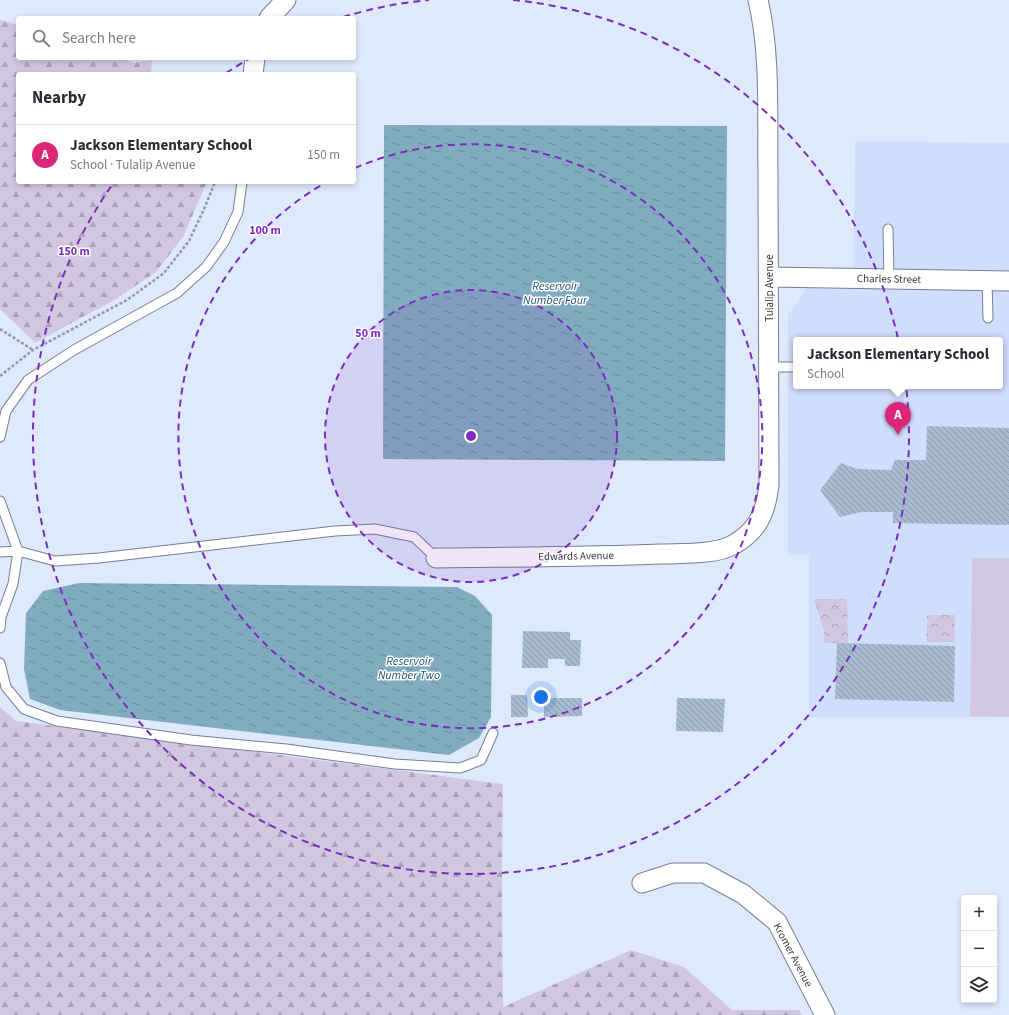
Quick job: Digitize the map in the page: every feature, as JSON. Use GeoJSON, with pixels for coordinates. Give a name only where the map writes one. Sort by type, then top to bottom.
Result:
{"type":"FeatureCollection","features":[{"type":"Feature","properties":{"kind":"street"},"geometry":{"type":"LineString","coordinates":[[271,16],[286,0]]}},
{"type":"Feature","properties":{"kind":"street","name":"Tulalip Avenue"},"geometry":{"type":"LineString","coordinates":[[715,551],[733,545],[752,530],[760,520],[768,500],[769,277],[766,80],[763,26],[758,0]]}},
{"type":"Feature","properties":{"kind":"street"},"geometry":{"type":"LineString","coordinates":[[253,72],[255,60]]}},
{"type":"Feature","properties":{"kind":"street","name":"Charles Street"},"geometry":{"type":"LineString","coordinates":[[769,277],[1009,281]]}},
{"type":"Feature","properties":{"kind":"street","name":"Edwards Avenue"},"geometry":{"type":"LineString","coordinates":[[436,558],[628,555],[715,551]]}},
{"type":"Feature","properties":{"kind":"street","name":"Kromer Avenue"},"geometry":{"type":"LineString","coordinates":[[642,883],[673,874],[704,873],[743,894],[777,922],[825,1015]]}},
{"type":"Feature","properties":{"kind":"lane"},"geometry":{"type":"LineString","coordinates":[[0,437],[6,411],[28,380],[74,350],[177,293],[206,266],[224,242],[238,212],[242,184]]}},
{"type":"Feature","properties":{"kind":"lane"},"geometry":{"type":"LineString","coordinates":[[888,230],[889,278]]}},
{"type":"Feature","properties":{"kind":"lane"},"geometry":{"type":"LineString","coordinates":[[987,281],[988,318]]}},
{"type":"Feature","properties":{"kind":"lane"},"geometry":{"type":"LineString","coordinates":[[769,366],[793,367]]}},
{"type":"Feature","properties":{"kind":"lane"},"geometry":{"type":"LineString","coordinates":[[0,501],[18,551],[13,584],[1,617],[0,628]]}},
{"type":"Feature","properties":{"kind":"lane"},"geometry":{"type":"LineString","coordinates":[[0,552],[18,551],[55,561],[99,558],[335,530],[374,529],[414,537],[436,558]]}},
{"type":"Feature","properties":{"kind":"lane"},"geometry":{"type":"LineString","coordinates":[[0,663],[6,687],[24,708],[57,720],[183,739],[286,749],[395,764],[460,768],[481,760],[493,732]]}},
{"type":"Feature","properties":{"kind":"path"},"geometry":{"type":"LineString","coordinates":[[0,376],[33,350],[127,300],[164,273],[189,240],[206,207],[214,184]]}},
{"type":"Feature","properties":{"kind":"path"},"geometry":{"type":"LineString","coordinates":[[0,329],[33,350]]}},
{"type":"Feature","properties":{"kind":"shaded area"},"geometry":{"type":"Polygon","coordinates":[[[855,141],[1009,143],[1009,717],[809,717],[809,555],[788,555],[788,315],[807,288],[853,288],[855,141]]]}},
{"type":"Feature","properties":{"kind":"green space"},"geometry":{"type":"Polygon","coordinates":[[[0,20],[16,24],[16,60],[125,60],[134,63],[152,60],[151,72],[16,72],[16,184],[206,184],[183,237],[156,272],[116,299],[35,343],[0,309],[0,20]]]}},
{"type":"Feature","properties":{"kind":"green space"},"geometry":{"type":"Polygon","coordinates":[[[972,558],[1009,558],[1009,717],[970,716],[972,558]]]}},
{"type":"Feature","properties":{"kind":"green space"},"geometry":{"type":"Polygon","coordinates":[[[814,599],[847,599],[848,643],[824,643],[824,631],[814,599]]]}},
{"type":"Feature","properties":{"kind":"green space"},"geometry":{"type":"Polygon","coordinates":[[[927,615],[955,615],[954,642],[927,642],[927,615]]]}},
{"type":"Feature","properties":{"kind":"green space"},"geometry":{"type":"Polygon","coordinates":[[[0,707],[16,721],[503,784],[503,1007],[631,950],[684,967],[732,1010],[799,1010],[802,1015],[0,1015],[0,707]]]}},
{"type":"Feature","properties":{"kind":"water","name":"Reservoir Number Four"},"geometry":{"type":"Polygon","coordinates":[[[384,125],[727,126],[725,461],[383,459],[384,125]]]}},
{"type":"Feature","properties":{"kind":"water","name":"Reservoir Number Two"},"geometry":{"type":"Polygon","coordinates":[[[79,583],[457,587],[475,596],[492,615],[491,717],[479,738],[449,755],[60,710],[30,699],[24,669],[26,613],[43,591],[79,583]]]}},
{"type":"Feature","properties":{"kind":"building"},"geometry":{"type":"Polygon","coordinates":[[[927,426],[1009,428],[1009,525],[893,523],[893,512],[862,512],[840,517],[820,490],[841,463],[857,469],[891,470],[895,460],[926,460],[927,426]]]}},
{"type":"Feature","properties":{"kind":"building"},"geometry":{"type":"Polygon","coordinates":[[[523,631],[570,632],[570,640],[581,640],[580,666],[565,666],[565,659],[548,659],[548,668],[522,668],[523,631]]]}},
{"type":"Feature","properties":{"kind":"building"},"geometry":{"type":"Polygon","coordinates":[[[837,643],[955,646],[954,702],[835,699],[837,643]]]}},
{"type":"Feature","properties":{"kind":"building"},"geometry":{"type":"Polygon","coordinates":[[[511,695],[527,695],[528,717],[511,717],[511,695]]]}},
{"type":"Feature","properties":{"kind":"building"},"geometry":{"type":"Polygon","coordinates":[[[544,698],[582,698],[582,716],[544,717],[544,698]]]}},
{"type":"Feature","properties":{"kind":"building"},"geometry":{"type":"Polygon","coordinates":[[[677,698],[725,699],[723,732],[676,731],[677,698]]]}},
{"type":"Feature","properties":{"kind":"place","name":"Jackson Elementary School"},"geometry":{"type":"Point","coordinates":[898,435]}}]}
